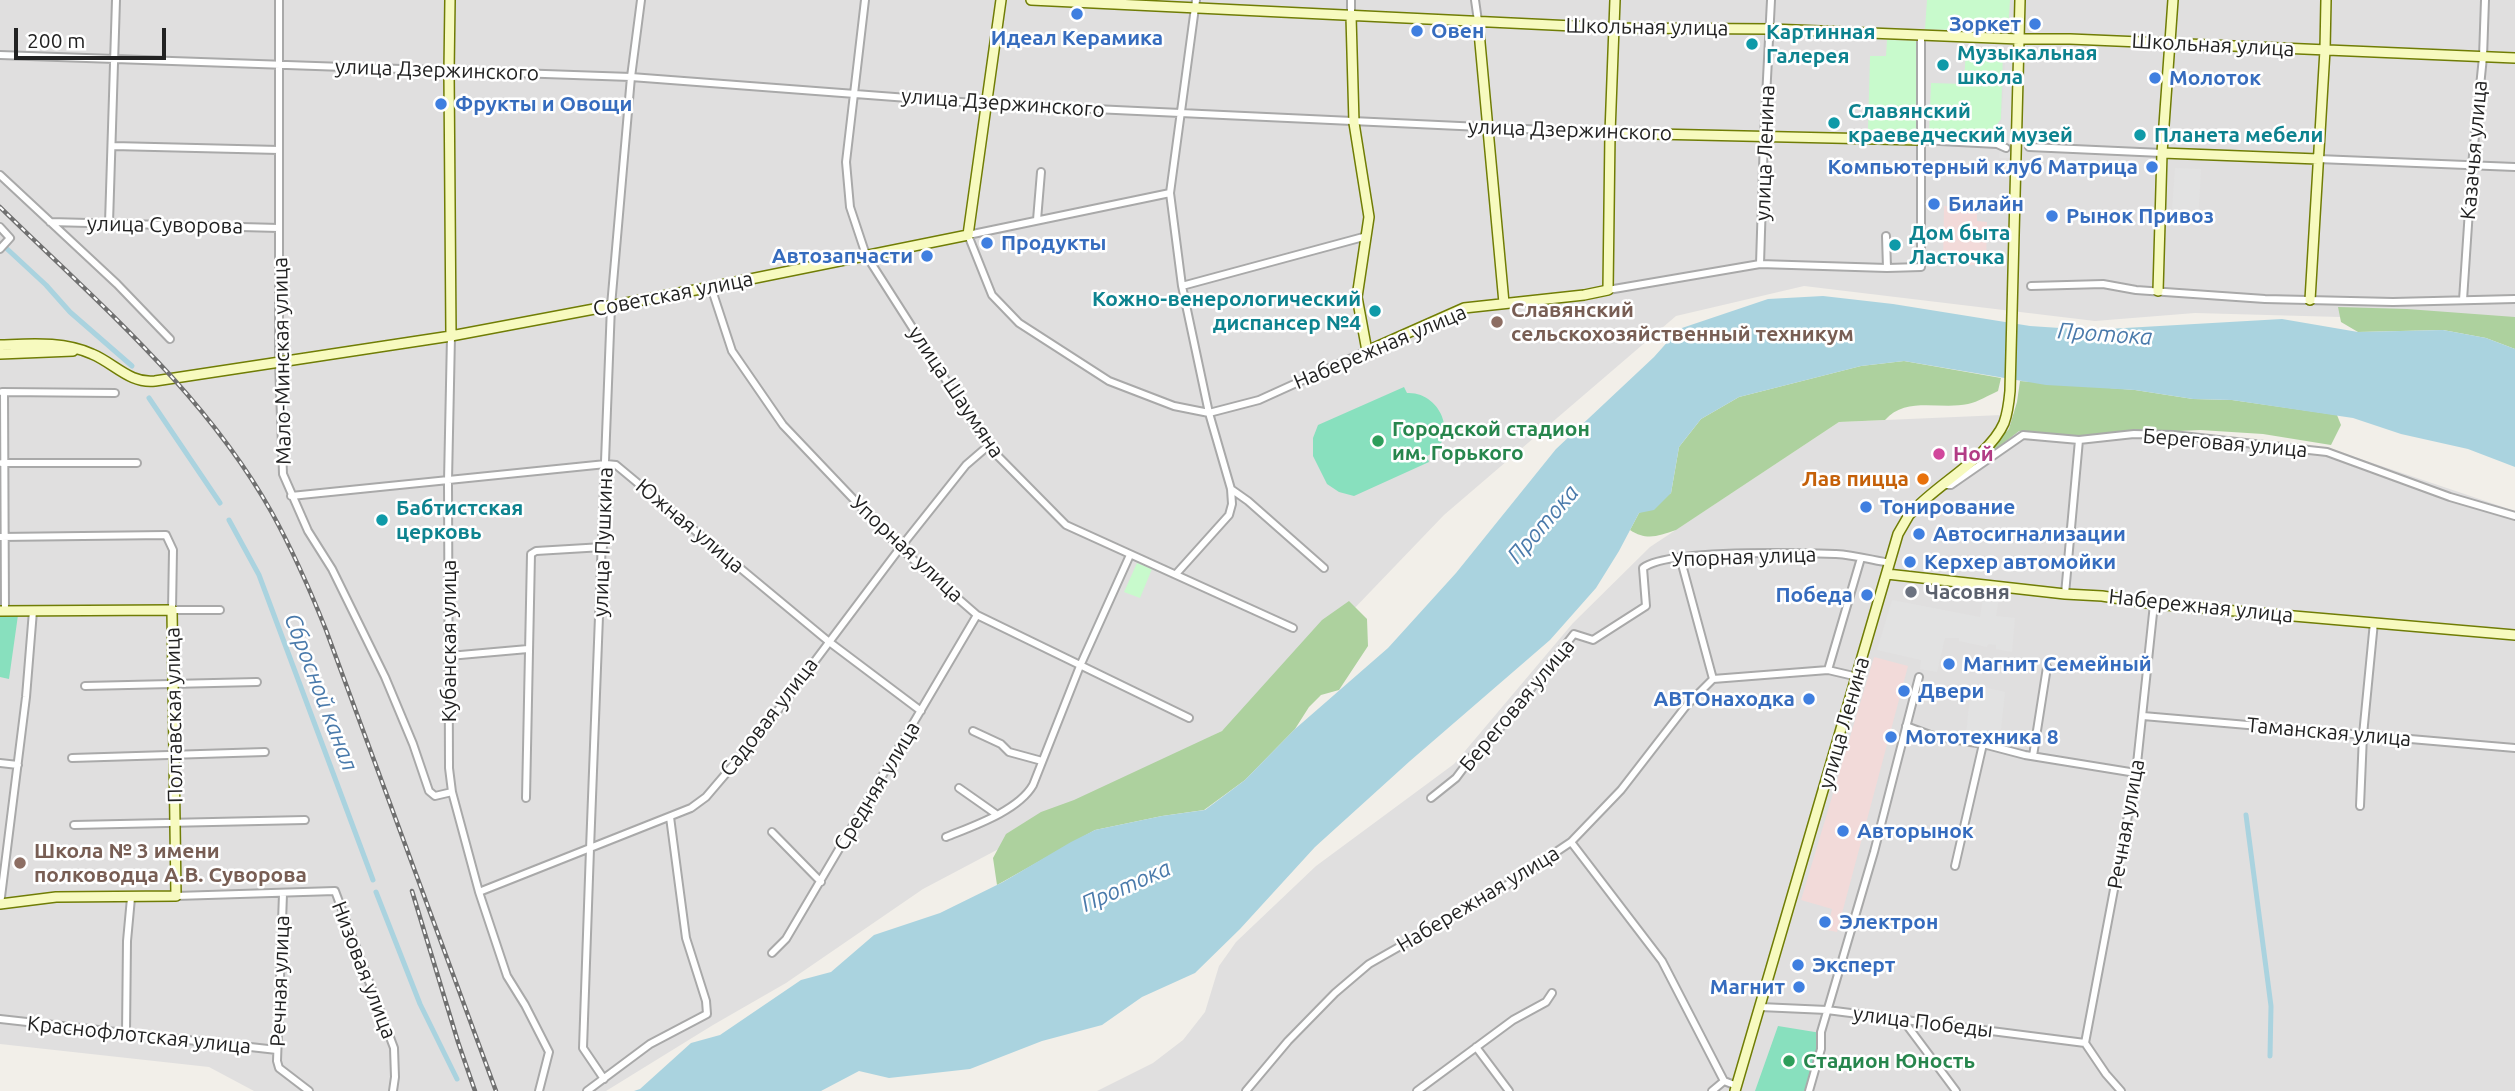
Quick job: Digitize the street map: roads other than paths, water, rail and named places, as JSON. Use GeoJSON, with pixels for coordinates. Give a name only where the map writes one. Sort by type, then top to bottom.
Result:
{"type":"FeatureCollection","features":[{"type":"Feature","properties":{"kind":"street"},"geometry":{"type":"LineString","coordinates":[[109,223],[116,0]]}},
{"type":"Feature","properties":{"kind":"street","name":"Мало-Минская улица"},"geometry":{"type":"LineString","coordinates":[[279,0],[279,362],[283,474],[308,531],[332,569],[385,677],[429,791],[435,796],[452,792]]}},
{"type":"Feature","properties":{"kind":"street","name":"Кубанская улица"},"geometry":{"type":"LineString","coordinates":[[450,0],[449,768],[452,792],[479,892],[507,976],[549,1052],[540,1091]]}},
{"type":"Feature","properties":{"kind":"street","name":"улица Пушкина"},"geometry":{"type":"LineString","coordinates":[[604,1079],[583,1048],[611,306],[631,77],[641,0]]}},
{"type":"Feature","properties":{"kind":"street","name":"улица Шаумяна"},"geometry":{"type":"LineString","coordinates":[[865,0],[846,162],[850,207],[866,255],[988,446],[1066,525],[1293,628]]}},
{"type":"Feature","properties":{"kind":"street"},"geometry":{"type":"LineString","coordinates":[[1001,0],[968,235],[992,295],[1019,323],[1109,381],[1174,406],[1209,413]]}},
{"type":"Feature","properties":{"kind":"street","name":"Школьная улица"},"geometry":{"type":"LineString","coordinates":[[1031,0],[1195,4],[1351,16],[1615,28],[1771,29],[2515,58]]}},
{"type":"Feature","properties":{"kind":"street"},"geometry":{"type":"LineString","coordinates":[[1352,0],[1354,122],[1369,217],[1357,297],[1367,351]]}},
{"type":"Feature","properties":{"kind":"street"},"geometry":{"type":"LineString","coordinates":[[1475,0],[1504,303]]}},
{"type":"Feature","properties":{"kind":"street"},"geometry":{"type":"LineString","coordinates":[[1608,290],[1615,0]]}},
{"type":"Feature","properties":{"kind":"street","name":"улица Ленина"},"geometry":{"type":"LineString","coordinates":[[1760,264],[1771,0]]}},
{"type":"Feature","properties":{"kind":"street","name":"улица Ленина"},"geometry":{"type":"LineString","coordinates":[[1736,1088],[1903,523],[1917,506],[1984,449],[1998,433],[2008,411],[2020,0]]}},
{"type":"Feature","properties":{"kind":"street"},"geometry":{"type":"LineString","coordinates":[[2158,291],[2162,153],[2173,0]]}},
{"type":"Feature","properties":{"kind":"street"},"geometry":{"type":"LineString","coordinates":[[2311,300],[2326,0]]}},
{"type":"Feature","properties":{"kind":"street","name":"Казачья улица"},"geometry":{"type":"LineString","coordinates":[[2463,300],[2472,165],[2483,57],[2485,0]]}},
{"type":"Feature","properties":{"kind":"street"},"geometry":{"type":"LineString","coordinates":[[1176,574],[1229,515],[1232,504],[1231,489],[1209,413],[1182,286],[1170,193],[1195,4]]}},
{"type":"Feature","properties":{"kind":"street"},"geometry":{"type":"LineString","coordinates":[[1921,35],[1921,140]]}},
{"type":"Feature","properties":{"kind":"street","name":"улица Дзержинского"},"geometry":{"type":"LineString","coordinates":[[0,55],[631,77],[987,104],[1610,133],[1921,140],[1997,144],[2006,148]]}},
{"type":"Feature","properties":{"kind":"street","name":"Набережная улица"},"geometry":{"type":"LineString","coordinates":[[1209,413],[1259,400],[1464,307],[1584,295],[1760,264],[1921,267],[1921,140]]}},
{"type":"Feature","properties":{"kind":"street"},"geometry":{"type":"LineString","coordinates":[[113,146],[279,150]]}},
{"type":"Feature","properties":{"kind":"street"},"geometry":{"type":"LineString","coordinates":[[2029,147],[2515,167]]}},
{"type":"Feature","properties":{"kind":"street"},"geometry":{"type":"LineString","coordinates":[[1037,220],[1041,172]]}},
{"type":"Feature","properties":{"kind":"street","name":"улица Суворова"},"geometry":{"type":"LineString","coordinates":[[0,175],[117,284],[170,339]]}},
{"type":"Feature","properties":{"kind":"street","name":"Советская улица"},"geometry":{"type":"LineString","coordinates":[[55,348],[91,353],[132,378],[145,382],[226,372],[451,336],[611,306],[1170,193]]}},
{"type":"Feature","properties":{"kind":"street","name":"улица Суворова"},"geometry":{"type":"LineString","coordinates":[[50,222],[279,228]]}},
{"type":"Feature","properties":{"kind":"street"},"geometry":{"type":"LineString","coordinates":[[0,228],[10,238],[0,249]]}},
{"type":"Feature","properties":{"kind":"street"},"geometry":{"type":"LineString","coordinates":[[1182,286],[1367,236]]}},
{"type":"Feature","properties":{"kind":"street"},"geometry":{"type":"LineString","coordinates":[[1886,236],[1887,268]]}},
{"type":"Feature","properties":{"kind":"street"},"geometry":{"type":"LineString","coordinates":[[2031,286],[2103,284],[2158,291],[2311,300],[2393,302],[2515,299]]}},
{"type":"Feature","properties":{"kind":"street","name":"Упорная улица"},"geometry":{"type":"LineString","coordinates":[[711,287],[732,351],[783,425],[900,548],[978,615],[1189,718]]}},
{"type":"Feature","properties":{"kind":"street"},"geometry":{"type":"LineString","coordinates":[[0,345],[55,348]]}},
{"type":"Feature","properties":{"kind":"street"},"geometry":{"type":"LineString","coordinates":[[0,354],[55,348]]}},
{"type":"Feature","properties":{"kind":"street"},"geometry":{"type":"LineString","coordinates":[[115,393],[2,392],[2,611],[220,610]]}},
{"type":"Feature","properties":{"kind":"street","name":"Береговая улица"},"geometry":{"type":"LineString","coordinates":[[1940,485],[1951,485],[2023,435],[2079,440],[2173,435],[2326,452],[2450,497],[2515,516]]}},
{"type":"Feature","properties":{"kind":"street"},"geometry":{"type":"LineString","coordinates":[[2065,594],[2079,440]]}},
{"type":"Feature","properties":{"kind":"street","name":"Садовая улица"},"geometry":{"type":"LineString","coordinates":[[479,892],[670,817],[691,808],[706,797],[763,730],[828,641],[966,465],[988,446]]}},
{"type":"Feature","properties":{"kind":"street"},"geometry":{"type":"LineString","coordinates":[[2,463],[137,463]]}},
{"type":"Feature","properties":{"kind":"street"},"geometry":{"type":"LineString","coordinates":[[291,496],[606,464]]}},
{"type":"Feature","properties":{"kind":"street","name":"Южная улица"},"geometry":{"type":"LineString","coordinates":[[606,464],[616,465],[828,641],[921,711]]}},
{"type":"Feature","properties":{"kind":"street"},"geometry":{"type":"LineString","coordinates":[[1231,489],[1324,568]]}},
{"type":"Feature","properties":{"kind":"street","name":"Полтавская улица"},"geometry":{"type":"LineString","coordinates":[[2,537],[166,535],[173,550],[176,895]]}},
{"type":"Feature","properties":{"kind":"street"},"geometry":{"type":"LineString","coordinates":[[526,798],[531,554],[536,551],[603,547]]}},
{"type":"Feature","properties":{"kind":"street"},"geometry":{"type":"LineString","coordinates":[[946,837],[977,825],[1026,797],[1080,666],[1130,555]]}},
{"type":"Feature","properties":{"kind":"street","name":"Упорная улица"},"geometry":{"type":"LineString","coordinates":[[1642,608],[1646,606],[1643,568],[1649,563],[1680,557],[1839,555],[1890,563]]}},
{"type":"Feature","properties":{"kind":"street"},"geometry":{"type":"LineString","coordinates":[[1680,557],[1713,679],[1828,670],[1858,677]]}},
{"type":"Feature","properties":{"kind":"street"},"geometry":{"type":"LineString","coordinates":[[1828,670],[1861,558]]}},
{"type":"Feature","properties":{"kind":"street","name":"Набережная улица"},"geometry":{"type":"LineString","coordinates":[[1887,574],[2102,596],[2154,604],[2515,635]]}},
{"type":"Feature","properties":{"kind":"street","name":"Речная улица"},"geometry":{"type":"LineString","coordinates":[[2085,1043],[2136,773],[2154,604]]}},
{"type":"Feature","properties":{"kind":"street","name":"Береговая улица"},"geometry":{"type":"LineString","coordinates":[[1430,798],[1456,778],[1474,754],[1482,752],[1574,634],[1593,640],[1642,608]]}},
{"type":"Feature","properties":{"kind":"street"},"geometry":{"type":"LineString","coordinates":[[33,611],[18,765],[0,905],[56,897],[283,894]]}},
{"type":"Feature","properties":{"kind":"street","name":"Средняя улица"},"geometry":{"type":"LineString","coordinates":[[772,953],[786,939],[821,882],[978,615]]}},
{"type":"Feature","properties":{"kind":"street"},"geometry":{"type":"LineString","coordinates":[[2360,806],[2363,735],[2374,622]]}},
{"type":"Feature","properties":{"kind":"street"},"geometry":{"type":"LineString","coordinates":[[449,656],[528,649]]}},
{"type":"Feature","properties":{"kind":"street"},"geometry":{"type":"LineString","coordinates":[[2034,756],[2047,667]]}},
{"type":"Feature","properties":{"kind":"street"},"geometry":{"type":"LineString","coordinates":[[1809,1091],[1821,1049],[1821,1032],[1874,852],[1919,677]]}},
{"type":"Feature","properties":{"kind":"street","name":"Набережная улица"},"geometry":{"type":"LineString","coordinates":[[1246,1091],[1288,1041],[1335,993],[1369,964],[1504,887],[1571,842],[1621,790],[1686,706],[1713,679]]}},
{"type":"Feature","properties":{"kind":"street"},"geometry":{"type":"LineString","coordinates":[[85,686],[257,682]]}},
{"type":"Feature","properties":{"kind":"street","name":"Таманская улица"},"geometry":{"type":"LineString","coordinates":[[2143,716],[2515,748]]}},
{"type":"Feature","properties":{"kind":"street"},"geometry":{"type":"LineString","coordinates":[[1906,726],[1933,736],[2136,773]]}},
{"type":"Feature","properties":{"kind":"street"},"geometry":{"type":"LineString","coordinates":[[973,731],[1001,744],[1009,752],[1042,761]]}},
{"type":"Feature","properties":{"kind":"street"},"geometry":{"type":"LineString","coordinates":[[1955,866],[1983,744]]}},
{"type":"Feature","properties":{"kind":"street"},"geometry":{"type":"LineString","coordinates":[[72,758],[265,752]]}},
{"type":"Feature","properties":{"kind":"street"},"geometry":{"type":"LineString","coordinates":[[0,763],[18,765]]}},
{"type":"Feature","properties":{"kind":"street"},"geometry":{"type":"LineString","coordinates":[[959,788],[996,814]]}},
{"type":"Feature","properties":{"kind":"street"},"geometry":{"type":"LineString","coordinates":[[587,1091],[650,1044],[707,1014],[706,1001],[686,938],[670,817]]}},
{"type":"Feature","properties":{"kind":"street"},"geometry":{"type":"LineString","coordinates":[[74,825],[306,820]]}},
{"type":"Feature","properties":{"kind":"street"},"geometry":{"type":"LineString","coordinates":[[772,832],[821,882]]}},
{"type":"Feature","properties":{"kind":"street"},"geometry":{"type":"LineString","coordinates":[[1571,842],[1662,961],[1724,1082],[1736,1088]]}},
{"type":"Feature","properties":{"kind":"street","name":"Низовая улица"},"geometry":{"type":"LineString","coordinates":[[283,894],[335,891],[394,1048],[393,1091]]}},
{"type":"Feature","properties":{"kind":"street","name":"Речная улица"},"geometry":{"type":"LineString","coordinates":[[279,1068],[277,1050],[283,894]]}},
{"type":"Feature","properties":{"kind":"street"},"geometry":{"type":"LineString","coordinates":[[126,1033],[127,941],[131,898]]}},
{"type":"Feature","properties":{"kind":"street"},"geometry":{"type":"LineString","coordinates":[[1417,1091],[1513,1020],[1546,1002],[1552,993]]}},
{"type":"Feature","properties":{"kind":"street","name":"улица Победы"},"geometry":{"type":"LineString","coordinates":[[1760,1007],[1827,1010],[2085,1043]]}},
{"type":"Feature","properties":{"kind":"street","name":"Краснофлотская улица"},"geometry":{"type":"LineString","coordinates":[[0,1019],[277,1050]]}},
{"type":"Feature","properties":{"kind":"street"},"geometry":{"type":"LineString","coordinates":[[1903,1020],[1956,1091]]}},
{"type":"Feature","properties":{"kind":"street"},"geometry":{"type":"LineString","coordinates":[[2085,1043],[2121,1091]]}},
{"type":"Feature","properties":{"kind":"street"},"geometry":{"type":"LineString","coordinates":[[1476,1047],[1509,1091]]}},
{"type":"Feature","properties":{"kind":"street","name":"Краснофлотская улица"},"geometry":{"type":"LineString","coordinates":[[279,1068],[309,1091]]}},
{"type":"Feature","properties":{"kind":"street"},"geometry":{"type":"LineString","coordinates":[[1713,1091],[1724,1082]]}},
{"type":"Feature","properties":{"kind":"water","name":"Протока"},"geometry":{"type":"Polygon","coordinates":[[[1823,296],[1893,304],[2030,326],[2090,330],[2282,319],[2358,332],[2443,330],[2486,338],[2515,349],[2515,467],[2468,449],[2401,434],[2353,418],[2232,400],[2193,399],[2135,390],[2046,385],[1904,361],[1861,366],[1739,397],[1701,419],[1679,447],[1671,493],[1654,510],[1639,513],[1596,588],[1550,640],[1315,847],[1240,929],[1195,973],[1142,997],[1102,1025],[1042,1041],[970,1069],[889,1078],[859,1071],[821,1091],[634,1091],[640,1089],[691,1043],[720,1035],[801,980],[831,972],[874,935],[940,913],[1003,882],[1095,830],[1205,810],[1245,780],[1295,729],[1388,648],[1456,573],[1556,449],[1654,357],[1679,329],[1768,299],[1823,296]]]}},
{"type":"Feature","properties":{"kind":"waterway","name":"Сбросной канал"},"geometry":{"type":"LineString","coordinates":[[5,247],[46,285],[70,312],[132,366]]}},
{"type":"Feature","properties":{"kind":"waterway","name":"Сбросной канал"},"geometry":{"type":"LineString","coordinates":[[149,398],[220,503]]}},
{"type":"Feature","properties":{"kind":"waterway","name":"Сбросной канал"},"geometry":{"type":"LineString","coordinates":[[229,520],[259,575],[373,880]]}},
{"type":"Feature","properties":{"kind":"waterway"},"geometry":{"type":"LineString","coordinates":[[2246,815],[2271,1006],[2270,1056]]}},
{"type":"Feature","properties":{"kind":"waterway","name":"Сбросной канал"},"geometry":{"type":"LineString","coordinates":[[376,892],[420,1004],[457,1079]]}},
{"type":"Feature","properties":{"kind":"railway"},"geometry":{"type":"LineString","coordinates":[[0,207],[111,314],[182,388],[245,469],[272,513],[326,630],[496,1091]]}},
{"type":"Feature","properties":{"kind":"railway"},"geometry":{"type":"LineString","coordinates":[[412,891],[475,1091]]}},
{"type":"Feature","properties":{"kind":"place","name":"Идеал Керамика"},"geometry":{"type":"Point","coordinates":[1077,14]}},
{"type":"Feature","properties":{"kind":"place","name":"Зоркет"},"geometry":{"type":"Point","coordinates":[2035,24]}},
{"type":"Feature","properties":{"kind":"place","name":"Овен"},"geometry":{"type":"Point","coordinates":[1417,31]}},
{"type":"Feature","properties":{"kind":"place","name":"Картинная Галерея"},"geometry":{"type":"Point","coordinates":[1752,44]}},
{"type":"Feature","properties":{"kind":"place","name":"Музыкальная школа"},"geometry":{"type":"Point","coordinates":[1943,65]}},
{"type":"Feature","properties":{"kind":"place","name":"Молоток"},"geometry":{"type":"Point","coordinates":[2155,78]}},
{"type":"Feature","properties":{"kind":"place","name":"Фрукты и Овощи"},"geometry":{"type":"Point","coordinates":[441,104]}},
{"type":"Feature","properties":{"kind":"place","name":"Славянский краеведческий музей"},"geometry":{"type":"Point","coordinates":[1834,123]}},
{"type":"Feature","properties":{"kind":"place","name":"Планета мебели"},"geometry":{"type":"Point","coordinates":[2140,135]}},
{"type":"Feature","properties":{"kind":"place","name":"Компьютерный клуб Матрица"},"geometry":{"type":"Point","coordinates":[2152,167]}},
{"type":"Feature","properties":{"kind":"place","name":"Билайн"},"geometry":{"type":"Point","coordinates":[1934,204]}},
{"type":"Feature","properties":{"kind":"place","name":"Рынок Привоз"},"geometry":{"type":"Point","coordinates":[2052,216]}},
{"type":"Feature","properties":{"kind":"place","name":"Продукты"},"geometry":{"type":"Point","coordinates":[987,243]}},
{"type":"Feature","properties":{"kind":"place","name":"Дом быта Ласточка"},"geometry":{"type":"Point","coordinates":[1895,245]}},
{"type":"Feature","properties":{"kind":"place","name":"Автозапчасти"},"geometry":{"type":"Point","coordinates":[927,256]}},
{"type":"Feature","properties":{"kind":"place","name":"Кожно-венерологический диспансер №4"},"geometry":{"type":"Point","coordinates":[1375,311]}},
{"type":"Feature","properties":{"kind":"place","name":"Славянский сельскохозяйственный техникум"},"geometry":{"type":"Point","coordinates":[1497,322]}},
{"type":"Feature","properties":{"kind":"place","name":"Городской cтадион им. Горького"},"geometry":{"type":"Point","coordinates":[1378,441]}},
{"type":"Feature","properties":{"kind":"place","name":"Ной"},"geometry":{"type":"Point","coordinates":[1939,454]}},
{"type":"Feature","properties":{"kind":"place","name":"Лав пицца"},"geometry":{"type":"Point","coordinates":[1923,479]}},
{"type":"Feature","properties":{"kind":"place","name":"Тонирование"},"geometry":{"type":"Point","coordinates":[1866,507]}},
{"type":"Feature","properties":{"kind":"place","name":"Бабтистская церковь"},"geometry":{"type":"Point","coordinates":[382,520]}},
{"type":"Feature","properties":{"kind":"place","name":"Автосигнализации"},"geometry":{"type":"Point","coordinates":[1919,534]}},
{"type":"Feature","properties":{"kind":"place","name":"Керхер автомойки"},"geometry":{"type":"Point","coordinates":[1910,562]}},
{"type":"Feature","properties":{"kind":"place","name":"Часовня"},"geometry":{"type":"Point","coordinates":[1911,592]}},
{"type":"Feature","properties":{"kind":"place","name":"Победа"},"geometry":{"type":"Point","coordinates":[1867,595]}},
{"type":"Feature","properties":{"kind":"place","name":"Магнит Семейный"},"geometry":{"type":"Point","coordinates":[1949,664]}},
{"type":"Feature","properties":{"kind":"place","name":"Двери"},"geometry":{"type":"Point","coordinates":[1904,691]}},
{"type":"Feature","properties":{"kind":"place","name":"АВТОнаходка"},"geometry":{"type":"Point","coordinates":[1809,699]}},
{"type":"Feature","properties":{"kind":"place","name":"Мототехника 8"},"geometry":{"type":"Point","coordinates":[1891,737]}},
{"type":"Feature","properties":{"kind":"place","name":"Авторынок"},"geometry":{"type":"Point","coordinates":[1843,831]}},
{"type":"Feature","properties":{"kind":"place","name":"Школа № 3 имени полководца А.В. Суворова"},"geometry":{"type":"Point","coordinates":[20,863]}},
{"type":"Feature","properties":{"kind":"place","name":"Электрон"},"geometry":{"type":"Point","coordinates":[1825,922]}},
{"type":"Feature","properties":{"kind":"place","name":"Эксперт"},"geometry":{"type":"Point","coordinates":[1798,965]}},
{"type":"Feature","properties":{"kind":"place","name":"Магнит"},"geometry":{"type":"Point","coordinates":[1799,987]}},
{"type":"Feature","properties":{"kind":"place","name":"Стадион Юность"},"geometry":{"type":"Point","coordinates":[1789,1061]}}]}
